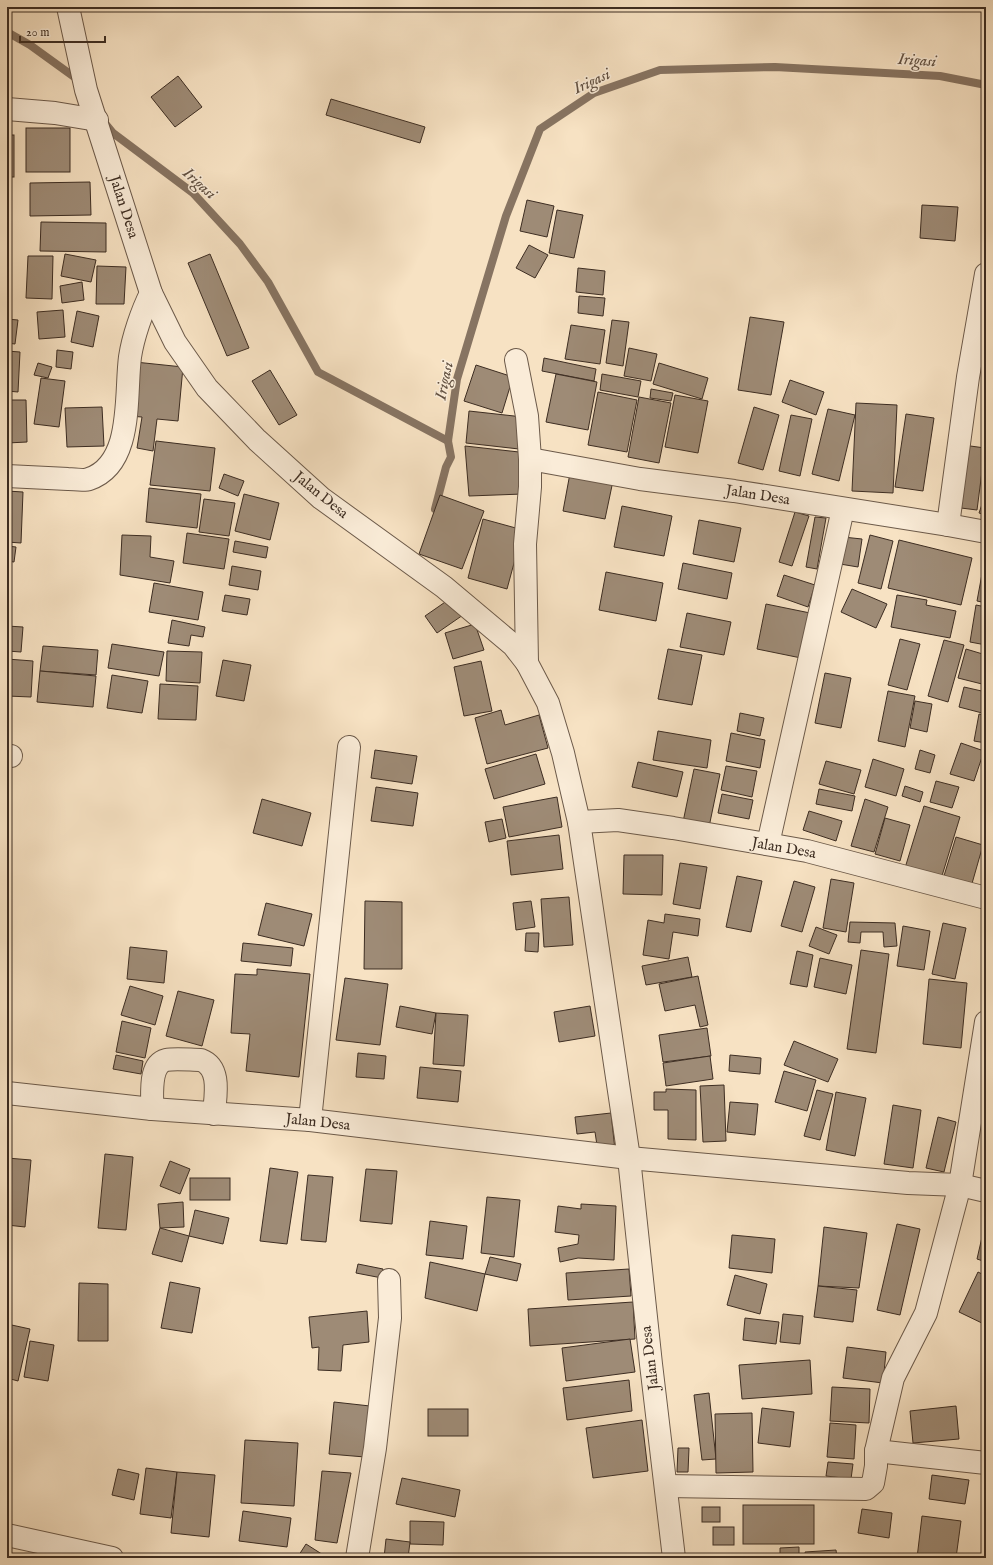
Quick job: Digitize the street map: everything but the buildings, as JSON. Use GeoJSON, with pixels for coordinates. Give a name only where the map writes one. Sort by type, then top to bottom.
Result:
{"type":"FeatureCollection","features":[{"type":"Feature","properties":{"kind":"street","name":"Jalan Desa"},"geometry":{"type":"LineString","coordinates":[[68,7],[86,90],[97,120],[151,293],[175,342],[207,388],[257,440],[321,498],[444,587],[514,645],[527,663],[548,702],[563,753],[579,822],[629,1158],[650,1364],[674,1558]]}},
{"type":"Feature","properties":{"kind":"street"},"geometry":{"type":"LineString","coordinates":[[7,109],[54,113],[97,120]]}},
{"type":"Feature","properties":{"kind":"street"},"geometry":{"type":"LineString","coordinates":[[948,525],[968,377],[986,274]]}},
{"type":"Feature","properties":{"kind":"street"},"geometry":{"type":"LineString","coordinates":[[7,476],[88,480],[105,471],[115,460],[121,443],[127,410],[130,356],[143,308],[151,293]]}},
{"type":"Feature","properties":{"kind":"street","name":"Jalan Desa"},"geometry":{"type":"LineString","coordinates":[[516,360],[528,416],[530,458],[530,487],[525,544],[527,663]]}},
{"type":"Feature","properties":{"kind":"street","name":"Jalan Desa"},"geometry":{"type":"LineString","coordinates":[[530,458],[640,479],[734,491],[986,532]]}},
{"type":"Feature","properties":{"kind":"street"},"geometry":{"type":"LineString","coordinates":[[768,844],[843,509]]}},
{"type":"Feature","properties":{"kind":"street"},"geometry":{"type":"LineString","coordinates":[[310,1120],[349,747]]}},
{"type":"Feature","properties":{"kind":"street","name":"Jalan Desa"},"geometry":{"type":"LineString","coordinates":[[579,822],[618,820],[807,850],[986,898]]}},
{"type":"Feature","properties":{"kind":"street"},"geometry":{"type":"LineString","coordinates":[[666,1486],[866,1489],[873,1483],[876,1466],[876,1451],[893,1378],[926,1313],[960,1185],[986,1022]]}},
{"type":"Feature","properties":{"kind":"street"},"geometry":{"type":"LineString","coordinates":[[152,1109],[154,1072],[159,1064],[167,1060],[201,1060],[207,1062],[214,1071],[216,1080],[214,1114]]}},
{"type":"Feature","properties":{"kind":"street","name":"Jalan Desa"},"geometry":{"type":"LineString","coordinates":[[7,1093],[152,1109],[310,1120],[629,1158],[908,1183],[960,1185],[986,1191]]}},
{"type":"Feature","properties":{"kind":"street"},"geometry":{"type":"LineString","coordinates":[[356,1558],[374,1448],[390,1318],[389,1280]]}},
{"type":"Feature","properties":{"kind":"street"},"geometry":{"type":"LineString","coordinates":[[876,1451],[986,1463]]}},
{"type":"Feature","properties":{"kind":"street"},"geometry":{"type":"LineString","coordinates":[[7,1535],[112,1558]]}},
{"type":"Feature","properties":{"kind":"waterway","name":"Irigasi"},"geometry":{"type":"LineString","coordinates":[[7,32],[30,45],[77,79],[77,82]]}},
{"type":"Feature","properties":{"kind":"waterway","name":"Irigasi"},"geometry":{"type":"LineString","coordinates":[[435,509],[446,467],[451,457],[448,441],[457,379],[506,216],[540,129],[594,93],[660,70],[775,67],[940,76],[986,85]]}},
{"type":"Feature","properties":{"kind":"waterway","name":"Irigasi"},"geometry":{"type":"LineString","coordinates":[[104,122],[113,133],[193,193],[240,244],[268,282],[318,372],[448,441]]}}]}
